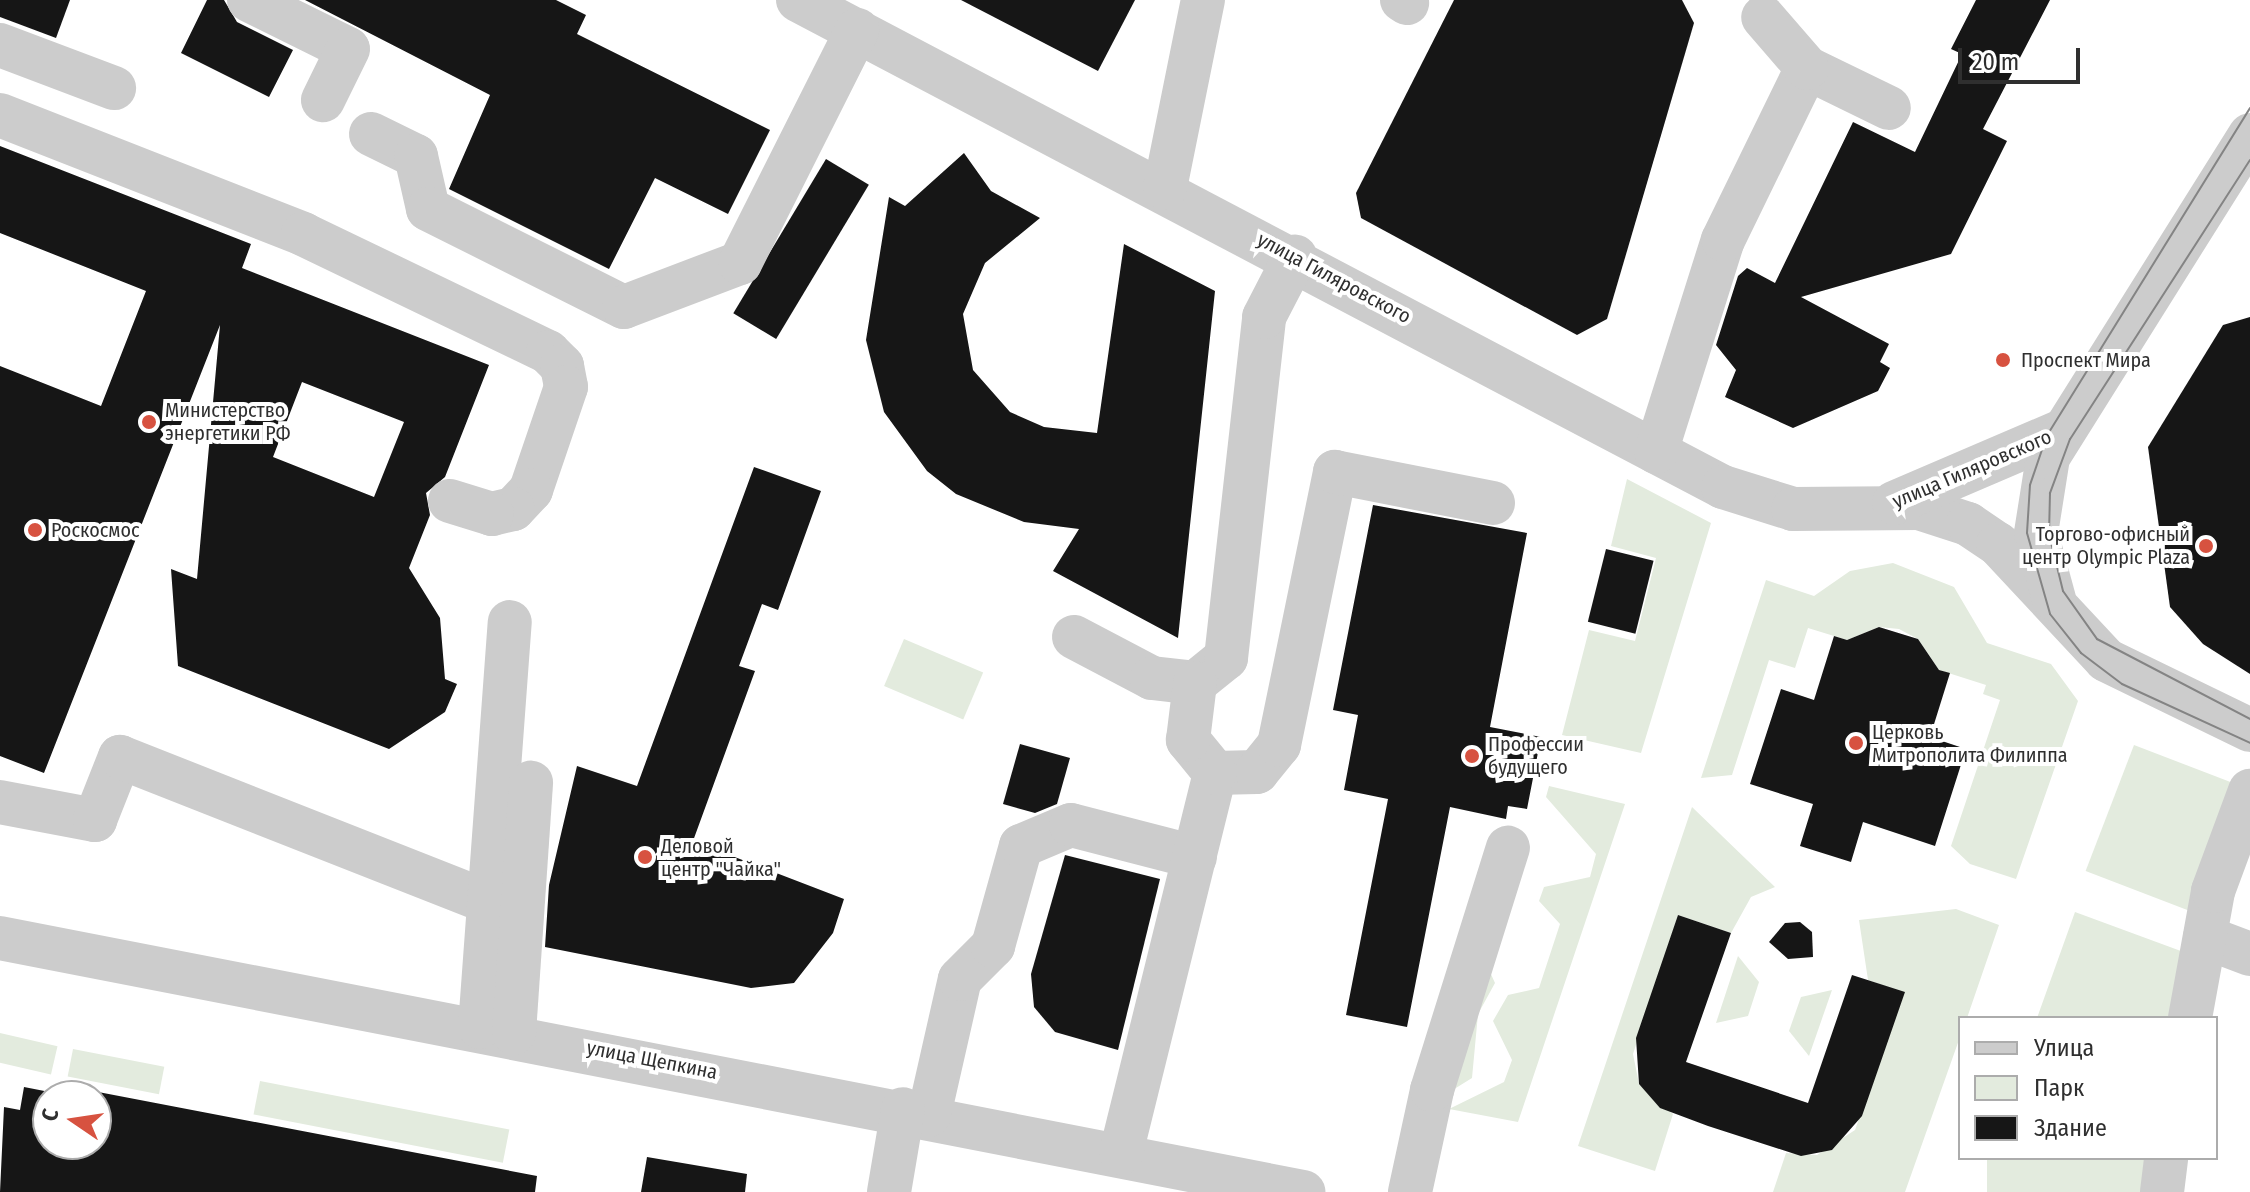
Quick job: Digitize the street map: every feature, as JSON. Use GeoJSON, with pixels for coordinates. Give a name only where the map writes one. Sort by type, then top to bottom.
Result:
{"type":"FeatureCollection","features":[{"type":"Feature","properties":{"kind":"street"},"geometry":{"type":"LineString","coordinates":[[249,0],[348,49],[323,100]]}},
{"type":"Feature","properties":{"kind":"street","name":"улица Гиляровского"},"geometry":{"type":"LineString","coordinates":[[798,0],[1165,188],[1723,487],[1793,509],[1919,508],[1968,524],[1998,544],[2065,619],[2126,673],[2249,727]]}},
{"type":"Feature","properties":{"kind":"street"},"geometry":{"type":"LineString","coordinates":[[1165,188],[1203,0]]}},
{"type":"Feature","properties":{"kind":"street"},"geometry":{"type":"LineString","coordinates":[[1763,17],[1807,68],[1889,108]]}},
{"type":"Feature","properties":{"kind":"street"},"geometry":{"type":"LineString","coordinates":[[371,134],[416,156],[428,209],[624,307],[740,263],[857,30]]}},
{"type":"Feature","properties":{"kind":"street"},"geometry":{"type":"LineString","coordinates":[[0,45],[114,88]]}},
{"type":"Feature","properties":{"kind":"street"},"geometry":{"type":"LineString","coordinates":[[1656,452],[1723,240],[1807,68]]}},
{"type":"Feature","properties":{"kind":"street"},"geometry":{"type":"LineString","coordinates":[[0,115],[303,234],[548,352],[566,387],[531,490],[513,509],[492,514],[450,501]]}},
{"type":"Feature","properties":{"kind":"street"},"geometry":{"type":"LineString","coordinates":[[2060,432],[2250,135]]}},
{"type":"Feature","properties":{"kind":"street"},"geometry":{"type":"LineString","coordinates":[[1215,773],[1188,740],[1195,683],[1226,658],[1264,317],[1295,257]]}},
{"type":"Feature","properties":{"kind":"street","name":"улица Гиляровского"},"geometry":{"type":"LineString","coordinates":[[1881,508],[2060,432]]}},
{"type":"Feature","properties":{"kind":"street","name":"улица Гиляровского"},"geometry":{"type":"LineString","coordinates":[[2060,432],[2040,487],[2036,533],[2039,558],[2065,619]]}},
{"type":"Feature","properties":{"kind":"street"},"geometry":{"type":"LineString","coordinates":[[1215,773],[1257,772],[1279,745],[1335,472],[1493,503]]}},
{"type":"Feature","properties":{"kind":"street"},"geometry":{"type":"LineString","coordinates":[[484,1027],[478,898],[510,622]]}},
{"type":"Feature","properties":{"kind":"street"},"geometry":{"type":"LineString","coordinates":[[1074,637],[1152,678],[1195,683]]}},
{"type":"Feature","properties":{"kind":"street"},"geometry":{"type":"LineString","coordinates":[[0,802],[95,820],[120,757],[478,898]]}},
{"type":"Feature","properties":{"kind":"street"},"geometry":{"type":"LineString","coordinates":[[1121,1153],[1215,773]]}},
{"type":"Feature","properties":{"kind":"street"},"geometry":{"type":"LineString","coordinates":[[484,1027],[531,783]]}},
{"type":"Feature","properties":{"kind":"street"},"geometry":{"type":"LineString","coordinates":[[2190,1016],[2205,937],[2250,791]]}},
{"type":"Feature","properties":{"kind":"street"},"geometry":{"type":"LineString","coordinates":[[889,1192],[960,979],[993,946],[1021,846],[1071,825],[1195,857]]}},
{"type":"Feature","properties":{"kind":"street"},"geometry":{"type":"LineString","coordinates":[[1410,1192],[1432,1090],[1508,848]]}},
{"type":"Feature","properties":{"kind":"street"},"geometry":{"type":"LineString","coordinates":[[2205,937],[2250,954]]}},
{"type":"Feature","properties":{"kind":"street","name":"улица Щепкина"},"geometry":{"type":"LineString","coordinates":[[0,938],[484,1027],[1121,1153],[1300,1192]]}},
{"type":"Feature","properties":{"kind":"street"},"geometry":{"type":"LineString","coordinates":[[2162,1192],[2166,1160]]}},
{"type":"Feature","properties":{"kind":"green space"},"geometry":{"type":"Polygon","coordinates":[[[1627,479],[1711,523],[1641,753],[1562,735],[1589,630],[1635,641],[1656,558],[1611,546],[1627,479]]]}},
{"type":"Feature","properties":{"kind":"green space"},"geometry":{"type":"Polygon","coordinates":[[[1893,563],[1954,587],[1987,643],[2051,664],[2078,701],[2016,879],[1970,864],[1951,846],[2000,700],[1983,694],[1986,685],[1939,670],[1918,639],[1899,629],[1879,627],[1847,640],[1808,628],[1795,668],[1769,660],[1732,775],[1701,778],[1766,580],[1814,596],[1850,571],[1893,563]]]}},
{"type":"Feature","properties":{"kind":"green space"},"geometry":{"type":"Polygon","coordinates":[[[904,639],[983,673],[963,720],[884,686],[904,639]]]}},
{"type":"Feature","properties":{"kind":"green space"},"geometry":{"type":"Polygon","coordinates":[[[2134,745],[2238,785],[2189,911],[2086,871],[2134,745]]]}},
{"type":"Feature","properties":{"kind":"green space"},"geometry":{"type":"Polygon","coordinates":[[[1549,786],[1625,804],[1518,1122],[1449,1109],[1504,1082],[1512,1060],[1493,1021],[1508,995],[1539,988],[1560,924],[1539,901],[1544,887],[1590,877],[1596,854],[1546,797],[1549,786]]]}},
{"type":"Feature","properties":{"kind":"green space"},"geometry":{"type":"Polygon","coordinates":[[[1692,807],[1775,887],[1751,897],[1731,933],[1678,915],[1633,1054],[1639,1084],[1673,1114],[1655,1171],[1578,1146],[1692,807]]]}},
{"type":"Feature","properties":{"kind":"green space"},"geometry":{"type":"Polygon","coordinates":[[[1956,909],[1999,925],[1968,1016],[1958,1016],[1958,1043],[1905,1192],[1773,1192],[1786,1153],[1817,1155],[1855,1130],[1904,993],[1868,980],[1859,920],[1956,909]]]}},
{"type":"Feature","properties":{"kind":"green space"},"geometry":{"type":"Polygon","coordinates":[[[2075,912],[2189,954],[2178,1016],[2038,1016],[2075,912]]]}},
{"type":"Feature","properties":{"kind":"green space"},"geometry":{"type":"Polygon","coordinates":[[[1738,956],[1759,982],[1748,1016],[1716,1023],[1738,956]]]}},
{"type":"Feature","properties":{"kind":"green space"},"geometry":{"type":"Polygon","coordinates":[[[1485,961],[1495,983],[1478,1014],[1472,1078],[1443,1096],[1485,961]]]}},
{"type":"Feature","properties":{"kind":"green space"},"geometry":{"type":"Polygon","coordinates":[[[1832,990],[1809,1056],[1789,1031],[1801,997],[1832,990]]]}},
{"type":"Feature","properties":{"kind":"green space"},"geometry":{"type":"Polygon","coordinates":[[[0,1033],[57,1046],[51,1075],[0,1063],[0,1033]]]}},
{"type":"Feature","properties":{"kind":"green space"},"geometry":{"type":"Polygon","coordinates":[[[73,1049],[164,1067],[159,1094],[112,1085],[112,1080],[68,1076],[73,1049]]]}},
{"type":"Feature","properties":{"kind":"green space"},"geometry":{"type":"Polygon","coordinates":[[[260,1081],[509,1129],[503,1163],[254,1114],[260,1081]]]}},
{"type":"Feature","properties":{"kind":"green space"},"geometry":{"type":"Polygon","coordinates":[[[1987,1160],[2148,1160],[2148,1192],[1987,1192],[1987,1160]]]}},
{"type":"Feature","properties":{"kind":"building"},"geometry":{"type":"Polygon","coordinates":[[[0,0],[70,0],[56,38],[0,17],[0,0]]]}},
{"type":"Feature","properties":{"kind":"building"},"geometry":{"type":"Polygon","coordinates":[[[207,0],[224,0],[237,22],[293,50],[269,97],[181,53],[207,0]]]}},
{"type":"Feature","properties":{"kind":"building"},"geometry":{"type":"Polygon","coordinates":[[[305,0],[556,0],[586,15],[577,34],[770,130],[728,214],[655,178],[609,269],[449,189],[490,95],[305,0]]]}},
{"type":"Feature","properties":{"kind":"building"},"geometry":{"type":"Polygon","coordinates":[[[961,0],[1135,0],[1098,71],[961,0]]]}},
{"type":"Feature","properties":{"kind":"building"},"geometry":{"type":"Polygon","coordinates":[[[1454,0],[1682,0],[1694,23],[1607,319],[1577,335],[1361,218],[1356,193],[1454,0]]]}},
{"type":"Feature","properties":{"kind":"building"},"geometry":{"type":"Polygon","coordinates":[[[1976,0],[2050,0],[1983,129],[2007,141],[1951,254],[1801,297],[1889,344],[1880,362],[1890,368],[1878,391],[1793,428],[1725,397],[1736,370],[1716,345],[1738,276],[1747,268],[1775,283],[1853,122],[1915,152],[1962,54],[1951,49],[1976,0]]]}},
{"type":"Feature","properties":{"kind":"building"},"geometry":{"type":"Polygon","coordinates":[[[0,146],[251,244],[242,268],[489,365],[445,477],[426,493],[430,515],[409,568],[440,618],[445,679],[457,684],[445,712],[389,749],[178,666],[171,569],[197,579],[220,325],[44,773],[0,756],[0,366],[101,406],[146,291],[0,233],[0,146]],[[302,382],[273,457],[374,497],[404,422],[302,382]]]}},
{"type":"Feature","properties":{"kind":"building"},"geometry":{"type":"Polygon","coordinates":[[[964,153],[991,191],[1040,218],[985,263],[963,314],[973,370],[1010,412],[1044,427],[1097,433],[1124,244],[1215,291],[1178,638],[1053,571],[1079,529],[1024,522],[956,494],[927,471],[884,412],[866,340],[889,197],[905,206],[964,153]]]}},
{"type":"Feature","properties":{"kind":"building"},"geometry":{"type":"Polygon","coordinates":[[[826,159],[869,185],[776,339],[733,313],[826,159]]]}},
{"type":"Feature","properties":{"kind":"building","name":"Торгово-офисный центр Olympic Plaza"},"geometry":{"type":"Polygon","coordinates":[[[2250,317],[2250,674],[2203,644],[2170,607],[2148,447],[2223,325],[2250,317]]]}},
{"type":"Feature","properties":{"kind":"building"},"geometry":{"type":"Polygon","coordinates":[[[754,467],[821,491],[778,610],[762,604],[739,666],[755,671],[693,841],[844,899],[833,933],[794,983],[751,988],[545,947],[549,885],[577,766],[637,786],[754,467]]]}},
{"type":"Feature","properties":{"kind":"building"},"geometry":{"type":"Polygon","coordinates":[[[1373,505],[1527,533],[1490,727],[1541,737],[1527,809],[1508,806],[1506,819],[1450,807],[1407,1027],[1346,1015],[1388,799],[1344,790],[1358,715],[1333,710],[1373,505]]]}},
{"type":"Feature","properties":{"kind":"building"},"geometry":{"type":"Polygon","coordinates":[[[1606,549],[1654,561],[1635,634],[1588,622],[1606,549]]]}},
{"type":"Feature","properties":{"kind":"building","name":"Церковь Митрополита Филиппа"},"geometry":{"type":"Polygon","coordinates":[[[1879,627],[1918,639],[1939,670],[1950,673],[1930,737],[1966,749],[1935,846],[1863,822],[1851,862],[1800,846],[1813,804],[1750,784],[1781,689],[1814,700],[1834,636],[1847,640],[1879,627]]]}},
{"type":"Feature","properties":{"kind":"building"},"geometry":{"type":"Polygon","coordinates":[[[1020,744],[1070,758],[1057,804],[1035,813],[1003,804],[1020,744]]]}},
{"type":"Feature","properties":{"kind":"building"},"geometry":{"type":"Polygon","coordinates":[[[1065,855],[1160,879],[1118,1050],[1055,1032],[1034,1007],[1031,974],[1065,855]]]}},
{"type":"Feature","properties":{"kind":"building"},"geometry":{"type":"Polygon","coordinates":[[[1678,915],[1731,933],[1686,1062],[1808,1103],[1852,975],[1905,992],[1862,1116],[1832,1150],[1801,1156],[1708,1126],[1660,1108],[1639,1084],[1636,1038],[1678,915]]]}},
{"type":"Feature","properties":{"kind":"building"},"geometry":{"type":"Polygon","coordinates":[[[1800,922],[1812,932],[1813,957],[1788,959],[1769,942],[1785,923],[1800,922]]]}},
{"type":"Feature","properties":{"kind":"building"},"geometry":{"type":"Polygon","coordinates":[[[24,1087],[32,1089],[32,1160],[112,1160],[112,1095],[537,1176],[535,1192],[0,1192],[4,1107],[20,1110],[24,1087]]]}},
{"type":"Feature","properties":{"kind":"building"},"geometry":{"type":"Polygon","coordinates":[[[647,1157],[747,1174],[745,1192],[641,1192],[647,1157]]]}},
{"type":"Feature","properties":{"kind":"tram line"},"geometry":{"type":"LineString","coordinates":[[2250,108],[2047,435],[2030,485],[2027,533],[2050,614],[2081,653],[2122,684],[2250,743]]}},
{"type":"Feature","properties":{"kind":"tram line"},"geometry":{"type":"LineString","coordinates":[[2250,160],[2070,439],[2050,493],[2049,534],[2063,591],[2097,639],[2250,719]]}},
{"type":"Feature","properties":{"kind":"place","name":"Проспект Мира"},"geometry":{"type":"Point","coordinates":[2003,360]}},
{"type":"Feature","properties":{"kind":"place","name":"Министерство энергетики РФ"},"geometry":{"type":"Point","coordinates":[149,422]}},
{"type":"Feature","properties":{"kind":"place","name":"Роскосмос"},"geometry":{"type":"Point","coordinates":[35,530]}},
{"type":"Feature","properties":{"kind":"place","name":"Торгово-офисный центр Olympic Plaza"},"geometry":{"type":"Point","coordinates":[2206,546]}},
{"type":"Feature","properties":{"kind":"place","name":"Церковь Митрополита Филиппа"},"geometry":{"type":"Point","coordinates":[1856,743]}},
{"type":"Feature","properties":{"kind":"place","name":"Профессии будущего"},"geometry":{"type":"Point","coordinates":[1472,756]}},
{"type":"Feature","properties":{"kind":"place","name":"Деловой центр \"Чайка\""},"geometry":{"type":"Point","coordinates":[645,857]}}]}
